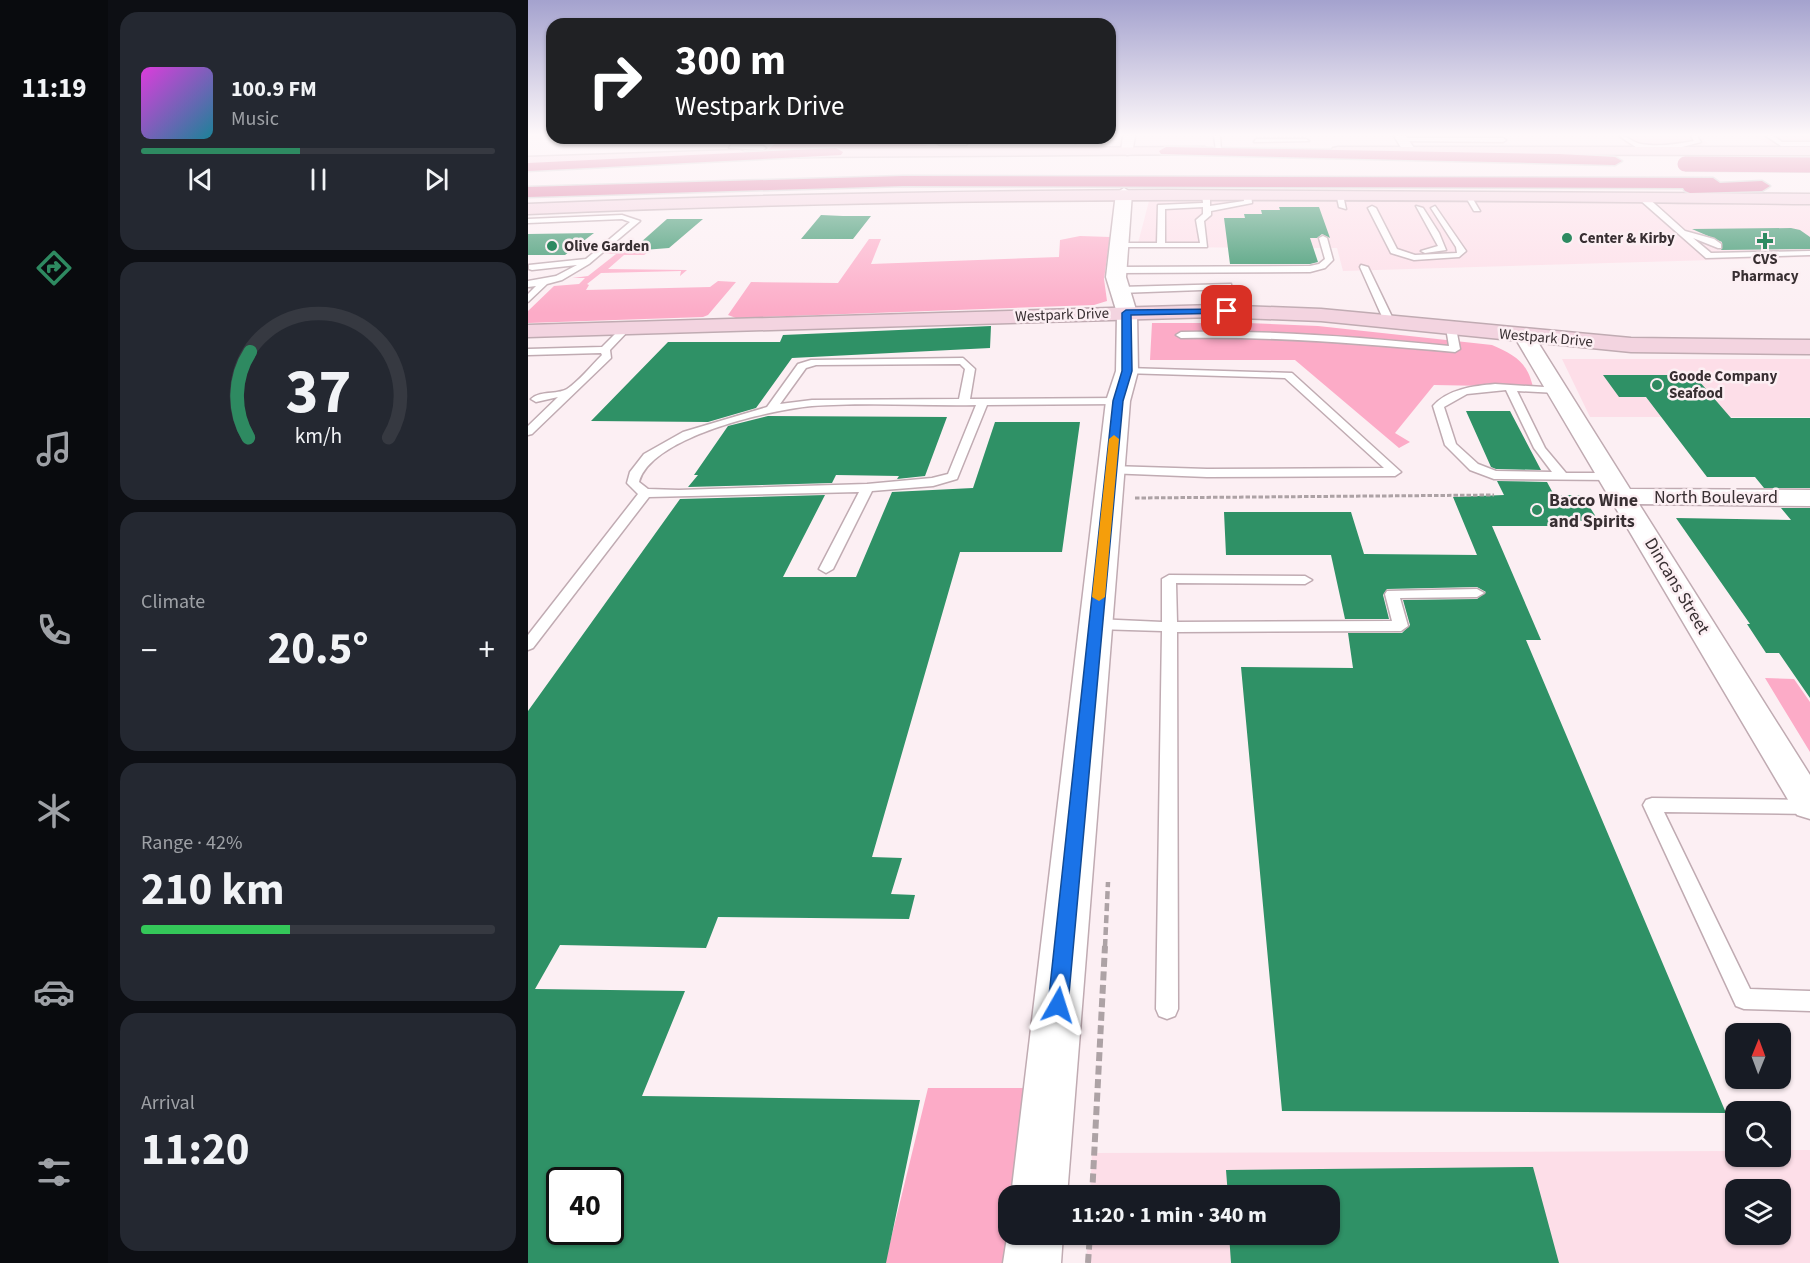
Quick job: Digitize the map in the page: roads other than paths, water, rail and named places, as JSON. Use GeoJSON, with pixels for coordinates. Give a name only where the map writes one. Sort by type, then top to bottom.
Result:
{"type":"FeatureCollection","features":[{"type":"Feature","properties":{"kind":"main road"},"geometry":{"type":"LineString","coordinates":[[528,207],[702,200],[1058,195]]}},
{"type":"Feature","properties":{"kind":"main road"},"geometry":{"type":"LineString","coordinates":[[1133,195],[1206,203],[1243,195]]}},
{"type":"Feature","properties":{"kind":"main road"},"geometry":{"type":"LineString","coordinates":[[1260,195],[1341,201],[1472,203],[1643,198],[1810,199]]}},
{"type":"Feature","properties":{"kind":"main road"},"geometry":{"type":"LineString","coordinates":[[1749,198],[1755,195]]}},
{"type":"Feature","properties":{"kind":"main road"},"geometry":{"type":"LineString","coordinates":[[1749,198],[1810,207]]}},
{"type":"Feature","properties":{"kind":"main road","name":"Westpark Drive"},"geometry":{"type":"LineString","coordinates":[[528,331],[626,328],[1121,291],[1265,312],[1389,321],[1524,336],[1657,346],[1810,347]]}},
{"type":"Feature","properties":{"kind":"street"},"geometry":{"type":"LineString","coordinates":[[1040,1185],[1096,624],[1121,484],[1122,386],[1119,245],[1124,195]]}},
{"type":"Feature","properties":{"kind":"street","name":"Dincans Street"},"geometry":{"type":"LineString","coordinates":[[1524,336],[1810,806]]}},
{"type":"Feature","properties":{"kind":"street","name":"North Boulevard"},"geometry":{"type":"LineString","coordinates":[[1617,486],[1810,498]]}},
{"type":"Feature","properties":{"kind":"street"},"geometry":{"type":"LineString","coordinates":[[1032,1263],[1034,1245]]}},
{"type":"Feature","properties":{"kind":"lane"},"geometry":{"type":"LineString","coordinates":[[1643,198],[1709,255],[1724,250],[1810,253]]}},
{"type":"Feature","properties":{"kind":"lane"},"geometry":{"type":"LineString","coordinates":[[1119,245],[1161,245],[1204,245],[1200,220],[1207,215],[1206,203],[1161,207],[1161,245]]}},
{"type":"Feature","properties":{"kind":"lane"},"geometry":{"type":"LineString","coordinates":[[1419,208],[1443,246],[1440,249],[1402,249],[1397,245],[1375,208],[1394,251],[1414,258],[1459,255],[1462,251],[1460,247],[1435,208]]}},
{"type":"Feature","properties":{"kind":"lane"},"geometry":{"type":"LineString","coordinates":[[528,221],[622,217],[636,221],[568,275],[543,284],[528,299]]}},
{"type":"Feature","properties":{"kind":"lane"},"geometry":{"type":"LineString","coordinates":[[1678,230],[1711,241],[1724,250]]}},
{"type":"Feature","properties":{"kind":"lane"},"geometry":{"type":"LineString","coordinates":[[1121,291],[1322,266],[1329,260],[1323,238]]}},
{"type":"Feature","properties":{"kind":"lane"},"geometry":{"type":"LineString","coordinates":[[530,267],[587,261]]}},
{"type":"Feature","properties":{"kind":"lane"},"geometry":{"type":"LineString","coordinates":[[528,282],[537,273],[530,267]]}},
{"type":"Feature","properties":{"kind":"lane"},"geometry":{"type":"LineString","coordinates":[[1364,267],[1389,321]]}},
{"type":"Feature","properties":{"kind":"lane"},"geometry":{"type":"LineString","coordinates":[[528,282],[543,284]]}},
{"type":"Feature","properties":{"kind":"lane"},"geometry":{"type":"LineString","coordinates":[[1121,291],[1228,286]]}},
{"type":"Feature","properties":{"kind":"lane"},"geometry":{"type":"LineString","coordinates":[[528,352],[605,350],[626,328]]}},
{"type":"Feature","properties":{"kind":"lane"},"geometry":{"type":"LineString","coordinates":[[1181,335],[1317,338],[1455,349],[1451,328]]}},
{"type":"Feature","properties":{"kind":"lane"},"geometry":{"type":"LineString","coordinates":[[528,432],[534,421],[568,393],[606,356],[605,350]]}},
{"type":"Feature","properties":{"kind":"lane"},"geometry":{"type":"LineString","coordinates":[[771,409],[802,366],[815,362],[963,361],[970,369],[964,401]]}},
{"type":"Feature","properties":{"kind":"lane"},"geometry":{"type":"LineString","coordinates":[[983,401],[953,476],[933,482],[867,488],[645,493],[633,483],[636,472],[648,457],[687,434],[771,409],[812,403],[983,401],[1122,386],[1288,375],[1395,472],[1207,473],[1121,484]]}},
{"type":"Feature","properties":{"kind":"lane"},"geometry":{"type":"LineString","coordinates":[[1557,390],[1474,388],[1444,400],[1438,406],[1451,445],[1474,467],[1494,475],[1563,476],[1617,486]]}},
{"type":"Feature","properties":{"kind":"lane"},"geometry":{"type":"LineString","coordinates":[[1511,389],[1543,453],[1553,469],[1563,476]]}},
{"type":"Feature","properties":{"kind":"lane"},"geometry":{"type":"LineString","coordinates":[[536,399],[547,395],[568,393]]}},
{"type":"Feature","properties":{"kind":"lane"},"geometry":{"type":"LineString","coordinates":[[826,569],[867,488]]}},
{"type":"Feature","properties":{"kind":"lane"},"geometry":{"type":"LineString","coordinates":[[528,645],[645,493]]}},
{"type":"Feature","properties":{"kind":"lane"},"geometry":{"type":"LineString","coordinates":[[1167,1009],[1169,579],[1305,580]]}},
{"type":"Feature","properties":{"kind":"lane"},"geometry":{"type":"LineString","coordinates":[[1096,624],[1170,627],[1401,626],[1392,594],[1477,593]]}},
{"type":"Feature","properties":{"kind":"lane"},"geometry":{"type":"LineString","coordinates":[[1810,806],[1652,806],[1744,999],[1810,1001]]}},
{"type":"Feature","properties":{"kind":"place","name":"Center & Kirby"},"geometry":{"type":"Point","coordinates":[1567,238]}},
{"type":"Feature","properties":{"kind":"place","name":"CVS Pharmacy"},"geometry":{"type":"Point","coordinates":[1765,241]}},
{"type":"Feature","properties":{"kind":"place","name":"Olive Garden"},"geometry":{"type":"Point","coordinates":[552,246]}},
{"type":"Feature","properties":{"kind":"place","name":"Goode Company Seafood"},"geometry":{"type":"Point","coordinates":[1657,385]}},
{"type":"Feature","properties":{"kind":"place","name":"Bacco Wine and Spirits"},"geometry":{"type":"Point","coordinates":[1537,510]}}]}
